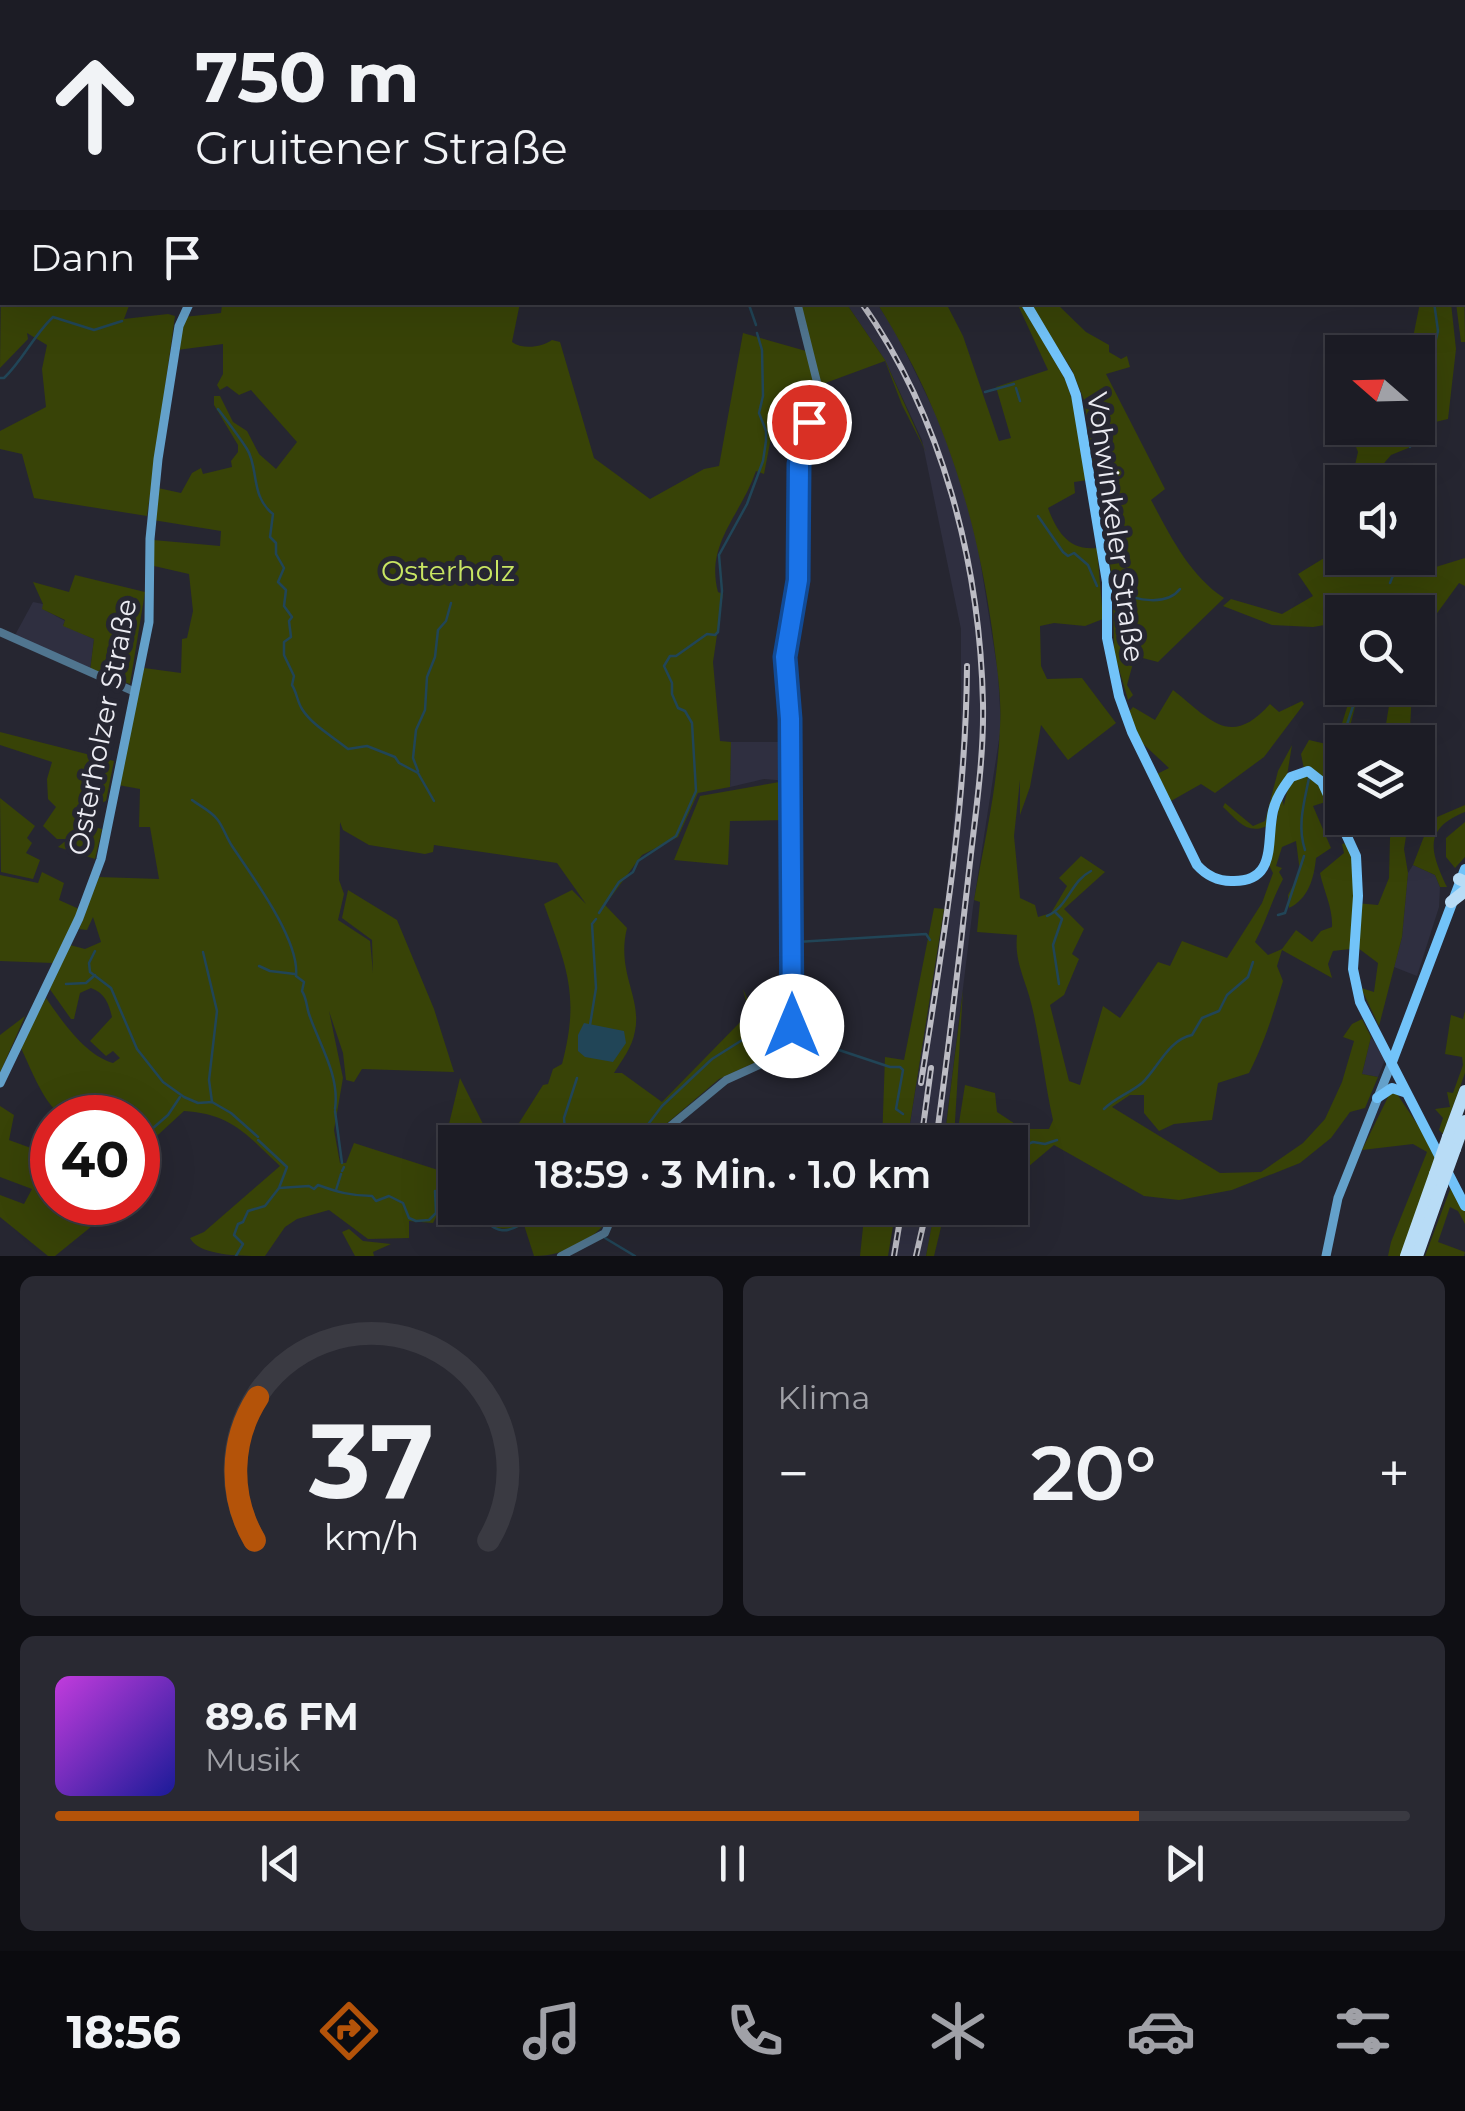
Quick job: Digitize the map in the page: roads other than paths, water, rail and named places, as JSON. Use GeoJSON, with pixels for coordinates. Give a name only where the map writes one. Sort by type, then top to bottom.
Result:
{"type":"FeatureCollection","features":[{"type":"Feature","properties":{"kind":"highway"},"geometry":{"type":"LineString","coordinates":[[1451,902],[1464,878]]}},
{"type":"Feature","properties":{"kind":"highway"},"geometry":{"type":"LineString","coordinates":[[1417,1256],[1465,1090]]}},
{"type":"Feature","properties":{"kind":"highway"},"geometry":{"type":"LineString","coordinates":[[1451,1144],[1465,1121]]}},
{"type":"Feature","properties":{"kind":"highway"},"geometry":{"type":"LineString","coordinates":[[1406,1256],[1439,1179]]}},
{"type":"Feature","properties":{"kind":"main road","name":"Osterholzer Straße"},"geometry":{"type":"LineString","coordinates":[[0,1083],[95,880],[108,828],[151,606],[151,518],[179,326],[189,305]]}},
{"type":"Feature","properties":{"kind":"main road","name":"Vohwinkeler Straße"},"geometry":{"type":"LineString","coordinates":[[1027,305],[1076,395],[1106,582],[1108,649],[1123,709],[1194,860],[1214,878],[1240,881],[1260,872],[1269,857],[1271,822],[1281,790],[1297,772],[1308,771],[1318,776],[1356,856],[1353,977],[1360,1002],[1381,1041]]}},
{"type":"Feature","properties":{"kind":"main road"},"geometry":{"type":"LineString","coordinates":[[1326,1256],[1335,1208],[1451,902]]}},
{"type":"Feature","properties":{"kind":"main road"},"geometry":{"type":"LineString","coordinates":[[1401,1040],[1381,1041],[1465,1206]]}},
{"type":"Feature","properties":{"kind":"main road"},"geometry":{"type":"LineString","coordinates":[[1377,1098],[1392,1088],[1404,1092]]}},
{"type":"Feature","properties":{"kind":"street"},"geometry":{"type":"LineString","coordinates":[[671,1125],[726,1080],[778,1057],[791,1033],[790,719],[785,657],[798,580],[799,464],[818,386],[798,305]]}},
{"type":"Feature","properties":{"kind":"street"},"geometry":{"type":"LineString","coordinates":[[0,632],[134,692]]}},
{"type":"Feature","properties":{"kind":"street"},"geometry":{"type":"LineString","coordinates":[[561,1256],[605,1233],[609,1225]]}},
{"type":"Feature","properties":{"kind":"waterway"},"geometry":{"type":"LineString","coordinates":[[749,305],[756,325]]}},
{"type":"Feature","properties":{"kind":"waterway"},"geometry":{"type":"LineString","coordinates":[[1434,305],[1438,331],[1435,343]]}},
{"type":"Feature","properties":{"kind":"waterway"},"geometry":{"type":"LineString","coordinates":[[0,378],[11,371],[53,317],[94,330],[122,321]]}},
{"type":"Feature","properties":{"kind":"waterway"},"geometry":{"type":"LineString","coordinates":[[599,913],[638,861],[676,836],[696,791],[692,723],[685,711],[678,708],[664,666],[670,656],[676,656],[707,634],[718,632],[722,591],[719,555],[747,504],[766,441],[759,413],[763,396],[762,350],[757,333]]}},
{"type":"Feature","properties":{"kind":"waterway"},"geometry":{"type":"LineString","coordinates":[[985,392],[1014,384]]}},
{"type":"Feature","properties":{"kind":"waterway"},"geometry":{"type":"LineString","coordinates":[[1016,388],[1020,401]]}},
{"type":"Feature","properties":{"kind":"waterway"},"geometry":{"type":"LineString","coordinates":[[218,409],[247,449],[261,499],[273,514],[270,537],[284,568],[278,582],[286,590],[284,606],[292,617],[291,637],[284,642],[284,655],[294,676],[292,685],[300,706],[348,749],[367,746],[395,757],[418,773],[434,801]]}},
{"type":"Feature","properties":{"kind":"waterway"},"geometry":{"type":"LineString","coordinates":[[1038,516],[1063,552],[1068,556],[1074,553],[1088,565],[1097,586]]}},
{"type":"Feature","properties":{"kind":"waterway"},"geometry":{"type":"LineString","coordinates":[[1390,583],[1393,575]]}},
{"type":"Feature","properties":{"kind":"waterway"},"geometry":{"type":"LineString","coordinates":[[1118,591],[1159,600],[1180,589]]}},
{"type":"Feature","properties":{"kind":"waterway"},"geometry":{"type":"LineString","coordinates":[[418,771],[413,758],[416,730],[425,710],[427,677],[435,657],[438,630],[446,621],[451,603]]}},
{"type":"Feature","properties":{"kind":"waterway"},"geometry":{"type":"LineString","coordinates":[[1347,725],[1353,705]]}},
{"type":"Feature","properties":{"kind":"waterway"},"geometry":{"type":"LineString","coordinates":[[1305,850],[1301,823],[1309,778]]}},
{"type":"Feature","properties":{"kind":"waterway"},"geometry":{"type":"LineString","coordinates":[[192,800],[219,822],[283,927],[296,976],[304,982],[302,991],[309,1014],[332,1072],[335,1109]]}},
{"type":"Feature","properties":{"kind":"waterway"},"geometry":{"type":"LineString","coordinates":[[1278,915],[1285,913],[1304,856]]}},
{"type":"Feature","properties":{"kind":"waterway"},"geometry":{"type":"LineString","coordinates":[[1047,916],[1060,907],[1091,871]]}},
{"type":"Feature","properties":{"kind":"waterway"},"geometry":{"type":"LineString","coordinates":[[1055,912],[1062,919],[1053,945],[1059,984]]}},
{"type":"Feature","properties":{"kind":"waterway"},"geometry":{"type":"LineString","coordinates":[[590,1025],[596,988],[592,924],[596,919]]}},
{"type":"Feature","properties":{"kind":"waterway"},"geometry":{"type":"LineString","coordinates":[[795,968],[797,942],[926,934],[930,940]]}},
{"type":"Feature","properties":{"kind":"waterway"},"geometry":{"type":"LineString","coordinates":[[95,951],[89,963],[90,972],[111,988],[137,1049],[163,1082],[198,1103],[212,1102],[258,1137]]}},
{"type":"Feature","properties":{"kind":"waterway"},"geometry":{"type":"LineString","coordinates":[[203,952],[217,1011],[209,1080],[212,1102]]}},
{"type":"Feature","properties":{"kind":"waterway"},"geometry":{"type":"LineString","coordinates":[[1104,1109],[1142,1083],[1176,1042],[1192,1035],[1202,1018],[1219,1011],[1227,995],[1248,977],[1253,962]]}},
{"type":"Feature","properties":{"kind":"waterway"},"geometry":{"type":"LineString","coordinates":[[259,966],[295,974]]}},
{"type":"Feature","properties":{"kind":"waterway"},"geometry":{"type":"LineString","coordinates":[[66,984],[86,983],[95,975]]}},
{"type":"Feature","properties":{"kind":"waterway"},"geometry":{"type":"LineString","coordinates":[[787,1051],[794,1035],[900,1067],[903,1070],[896,1109],[903,1114]]}},
{"type":"Feature","properties":{"kind":"waterway"},"geometry":{"type":"LineString","coordinates":[[648,1125],[712,1059],[747,1037],[748,1042],[777,1050]]}},
{"type":"Feature","properties":{"kind":"waterway"},"geometry":{"type":"LineString","coordinates":[[565,1125],[577,1078]]}},
{"type":"Feature","properties":{"kind":"waterway"},"geometry":{"type":"LineString","coordinates":[[160,1122],[180,1097]]}},
{"type":"Feature","properties":{"kind":"waterway"},"geometry":{"type":"LineString","coordinates":[[335,1111],[342,1163]]}},
{"type":"Feature","properties":{"kind":"waterway"},"geometry":{"type":"LineString","coordinates":[[258,1140],[287,1167],[279,1188]]}},
{"type":"Feature","properties":{"kind":"waterway"},"geometry":{"type":"LineString","coordinates":[[1028,1144],[1057,1140]]}},
{"type":"Feature","properties":{"kind":"waterway"},"geometry":{"type":"LineString","coordinates":[[342,1171],[344,1167]]}},
{"type":"Feature","properties":{"kind":"waterway"},"geometry":{"type":"LineString","coordinates":[[336,1190],[341,1174]]}},
{"type":"Feature","properties":{"kind":"waterway"},"geometry":{"type":"LineString","coordinates":[[236,1256],[243,1244],[234,1235],[238,1224],[248,1211],[265,1206],[279,1188],[314,1189],[318,1185],[372,1196],[376,1201],[389,1196],[403,1203],[409,1218],[416,1221],[429,1220],[436,1213],[435,1191],[438,1191]]}},
{"type":"Feature","properties":{"kind":"waterway"},"geometry":{"type":"LineString","coordinates":[[490,1225],[502,1230],[520,1225]]}},
{"type":"Feature","properties":{"kind":"waterway"},"geometry":{"type":"LineString","coordinates":[[605,1238],[635,1256]]}},
{"type":"Feature","properties":{"kind":"railway"},"geometry":{"type":"LineString","coordinates":[[863,305],[890,347],[935,443],[965,546],[980,651],[981,767],[938,1125]]}},
{"type":"Feature","properties":{"kind":"railway"},"geometry":{"type":"LineString","coordinates":[[921,1083],[958,823],[967,666]]}},
{"type":"Feature","properties":{"kind":"railway"},"geometry":{"type":"LineString","coordinates":[[923,1125],[931,1068]]}},
{"type":"Feature","properties":{"kind":"railway"},"geometry":{"type":"LineString","coordinates":[[894,1256],[899,1225]]}},
{"type":"Feature","properties":{"kind":"railway"},"geometry":{"type":"LineString","coordinates":[[916,1256],[923,1225]]}},
{"type":"Feature","properties":{"kind":"park label","name":"Osterholz"},"geometry":{"type":"Point","coordinates":[448,571]}}]}
